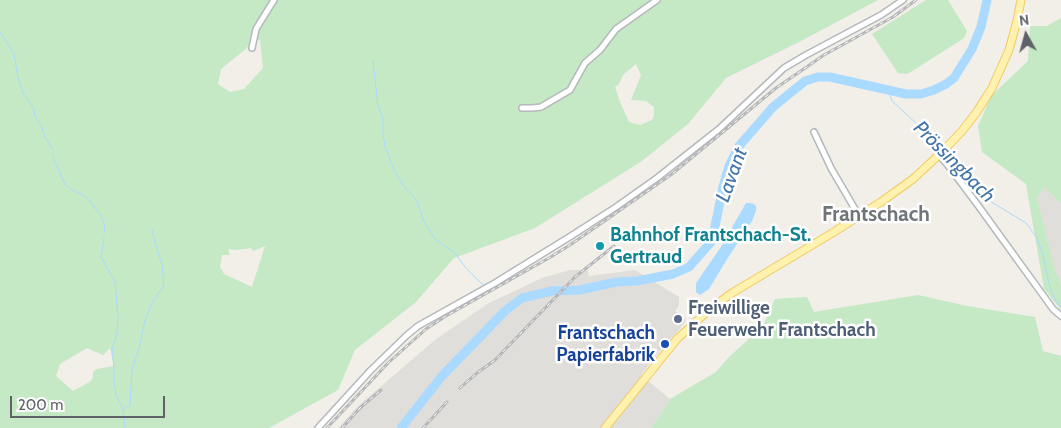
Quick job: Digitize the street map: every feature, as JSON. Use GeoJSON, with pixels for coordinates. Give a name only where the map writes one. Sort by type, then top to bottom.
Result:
{"type":"FeatureCollection","features":[{"type":"Feature","properties":{"kind":"main road"},"geometry":{"type":"LineString","coordinates":[[605,428],[678,339],[710,309],[732,293],[859,216],[903,186],[941,154],[976,113],[999,75],[1013,38],[1021,0]]}},
{"type":"Feature","properties":{"kind":"street"},"geometry":{"type":"LineString","coordinates":[[252,48],[256,28],[274,0]]}},
{"type":"Feature","properties":{"kind":"street"},"geometry":{"type":"LineString","coordinates":[[522,108],[542,107],[570,90],[585,64],[600,50],[616,29],[656,0]]}},
{"type":"Feature","properties":{"kind":"street"},"geometry":{"type":"LineString","coordinates":[[318,428],[371,370],[418,326],[529,262],[616,207],[657,178],[719,129],[784,68],[881,15],[903,0]]}},
{"type":"Feature","properties":{"kind":"street"},"geometry":{"type":"LineString","coordinates":[[814,132],[831,168],[859,216]]}},
{"type":"Feature","properties":{"kind":"street"},"geometry":{"type":"LineString","coordinates":[[941,154],[1053,309],[1061,316]]}},
{"type":"Feature","properties":{"kind":"shaded area"},"geometry":{"type":"Polygon","coordinates":[[[1044,187],[1061,204],[1061,285],[1055,270],[1037,198],[1044,187]]]}},
{"type":"Feature","properties":{"kind":"shaded area"},"geometry":{"type":"Polygon","coordinates":[[[570,270],[588,270],[589,276],[635,270],[679,297],[679,306],[675,311],[686,320],[641,375],[670,399],[651,428],[338,428],[358,406],[436,339],[489,303],[542,278],[570,270]]]}},
{"type":"Feature","properties":{"kind":"green space"},"geometry":{"type":"Polygon","coordinates":[[[0,0],[878,0],[726,78],[688,124],[642,161],[535,228],[454,258],[416,302],[355,350],[338,390],[269,428],[0,428],[0,0]],[[251,39],[247,48],[221,69],[218,84],[230,92],[244,89],[263,68],[260,40],[251,39]],[[636,64],[623,75],[619,84],[615,87],[629,122],[640,125],[652,120],[654,107],[646,101],[631,100],[641,75],[636,64]],[[265,246],[253,251],[251,248],[228,249],[230,255],[222,255],[220,267],[224,274],[252,287],[265,246]],[[87,348],[60,364],[56,376],[73,391],[91,381],[93,372],[97,369],[114,366],[110,348],[103,355],[87,348]]]}},
{"type":"Feature","properties":{"kind":"green space"},"geometry":{"type":"Polygon","coordinates":[[[926,0],[948,0],[967,31],[964,38],[914,70],[907,74],[898,73],[872,34],[926,0]]]}},
{"type":"Feature","properties":{"kind":"green space"},"geometry":{"type":"Polygon","coordinates":[[[1061,18],[1061,204],[1044,187],[1037,198],[1055,270],[1061,285],[1061,310],[1044,289],[1026,184],[982,152],[978,126],[991,96],[1028,61],[1030,26],[1047,26],[1061,18]]]}},
{"type":"Feature","properties":{"kind":"green space"},"geometry":{"type":"Polygon","coordinates":[[[918,295],[967,306],[1035,317],[1043,351],[1061,356],[1061,428],[651,428],[670,399],[716,372],[728,358],[763,326],[775,299],[807,297],[814,312],[918,295]]]}},
{"type":"Feature","properties":{"kind":"water"},"geometry":{"type":"Polygon","coordinates":[[[746,203],[756,206],[752,221],[709,289],[700,295],[696,292],[696,283],[721,247],[746,203]]]}},
{"type":"Feature","properties":{"kind":"waterway","name":"Lavant"},"geometry":{"type":"LineString","coordinates":[[401,428],[442,376],[505,311],[522,298],[552,291],[580,290],[616,282],[637,281],[673,274],[689,267],[712,241],[723,187],[729,166],[739,146],[773,107],[805,81],[818,77],[830,77],[906,94],[921,94],[946,84],[954,78],[972,49],[981,27],[987,0]]}},
{"type":"Feature","properties":{"kind":"waterway"},"geometry":{"type":"LineString","coordinates":[[0,32],[14,54],[23,93],[34,109],[35,117],[53,150]]}},
{"type":"Feature","properties":{"kind":"waterway"},"geometry":{"type":"LineString","coordinates":[[373,61],[378,106],[383,119],[385,147],[395,172],[417,201],[423,220],[436,240],[454,252],[465,267],[484,286]]}},
{"type":"Feature","properties":{"kind":"waterway","name":"Prössingbach"},"geometry":{"type":"LineString","coordinates":[[889,91],[892,101],[942,147]]}},
{"type":"Feature","properties":{"kind":"waterway","name":"Prössingbach"},"geometry":{"type":"LineString","coordinates":[[947,151],[968,171],[985,198],[1026,223],[1037,238],[1043,255],[1050,288],[1061,307]]}},
{"type":"Feature","properties":{"kind":"waterway"},"geometry":{"type":"LineString","coordinates":[[53,154],[65,184],[90,201],[101,216],[105,232]]}},
{"type":"Feature","properties":{"kind":"waterway"},"geometry":{"type":"LineString","coordinates":[[124,409],[130,405],[132,369],[139,349],[145,320],[152,303],[164,285],[162,265],[152,229]]}},
{"type":"Feature","properties":{"kind":"waterway"},"geometry":{"type":"LineString","coordinates":[[104,238],[101,257],[115,282],[118,316],[117,334],[112,349],[114,381],[116,395],[123,409],[125,428]]}},
{"type":"Feature","properties":{"kind":"waterway","name":"Lavant"},"geometry":{"type":"LineString","coordinates":[[492,317],[495,322]]}},
{"type":"Feature","properties":{"kind":"railway"},"geometry":{"type":"LineString","coordinates":[[327,428],[388,363],[426,329],[570,245],[672,174],[776,88],[824,55],[893,17],[916,0]]}},
{"type":"Feature","properties":{"kind":"railway"},"geometry":{"type":"LineString","coordinates":[[460,388],[495,360],[575,277],[614,246]]}},
{"type":"Feature","properties":{"kind":"railway"},"geometry":{"type":"LineString","coordinates":[[342,428],[360,408],[381,390]]}},
{"type":"Feature","properties":{"kind":"railway"},"geometry":{"type":"LineString","coordinates":[[423,428],[447,402]]}},
{"type":"Feature","properties":{"kind":"place","name":"Bahnhof Frantschach-St. Gertraud"},"geometry":{"type":"Point","coordinates":[600,246]}},
{"type":"Feature","properties":{"kind":"place","name":"Freiwillige Feuerwehr Frantschach"},"geometry":{"type":"Point","coordinates":[678,319]}},
{"type":"Feature","properties":{"kind":"place","name":"Frantschach Papierfabrik"},"geometry":{"type":"Point","coordinates":[665,344]}},
{"type":"Feature","properties":{"kind":"district","name":"Frantschach"},"geometry":{"type":"Point","coordinates":[876,215]}}]}
